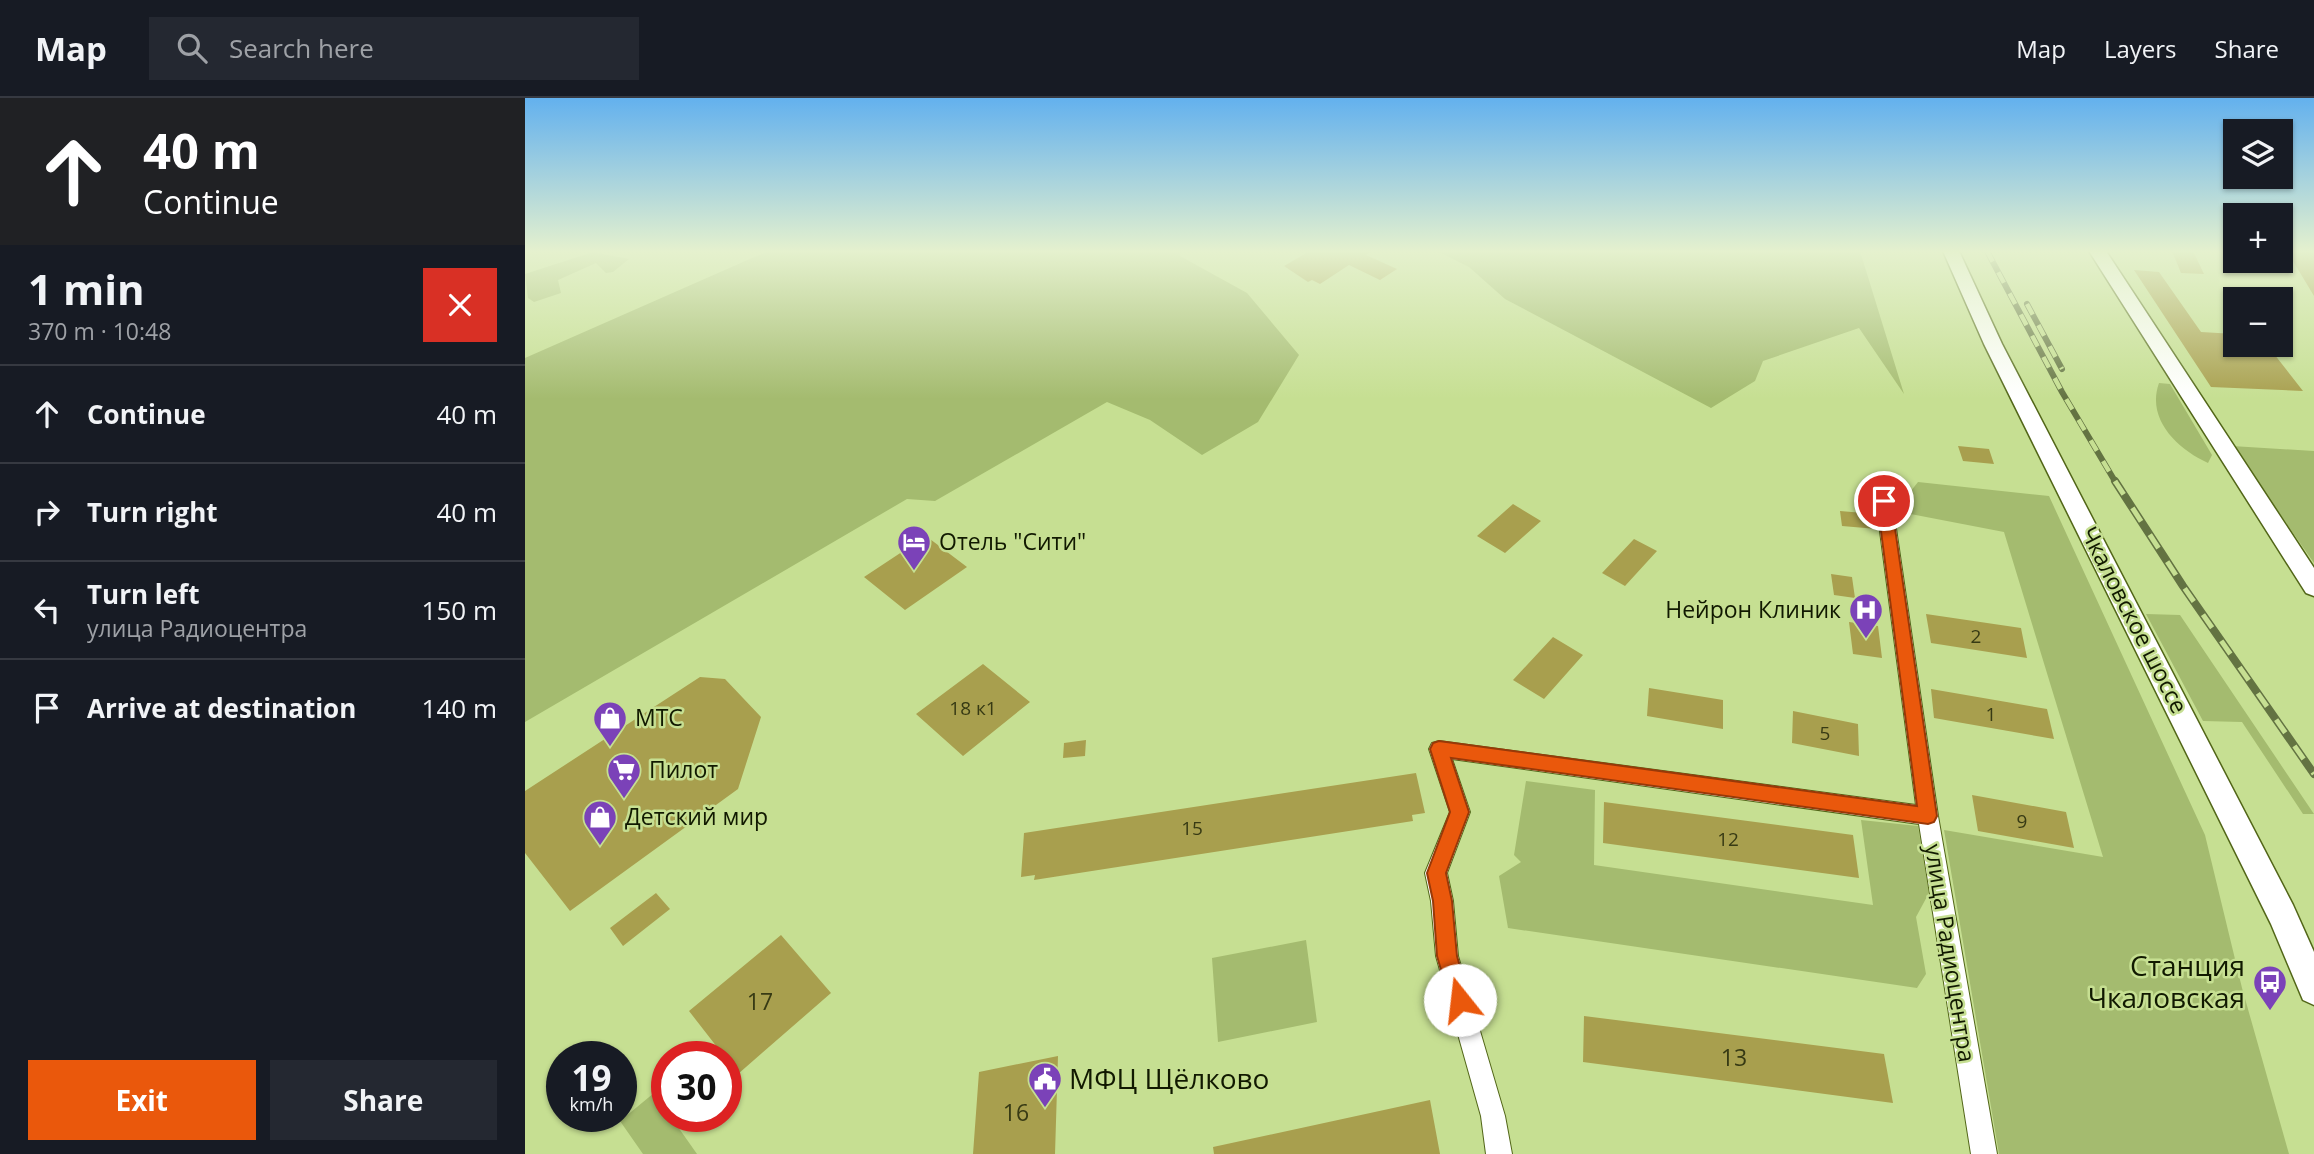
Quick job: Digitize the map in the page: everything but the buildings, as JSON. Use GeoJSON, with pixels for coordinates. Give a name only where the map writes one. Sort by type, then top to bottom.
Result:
{"type":"FeatureCollection","features":[{"type":"Feature","properties":{"kind":"street","name":"Чкаловское шоссе"},"geometry":{"type":"LineString","coordinates":[[1973,300],[2282,915],[2314,989]]}},
{"type":"Feature","properties":{"kind":"street"},"geometry":{"type":"LineString","coordinates":[[2129,300],[2314,587]]}},
{"type":"Feature","properties":{"kind":"street","name":"улица Радиоцентра"},"geometry":{"type":"LineString","coordinates":[[1884,501],[1928,816],[1984,1154]]}},
{"type":"Feature","properties":{"kind":"street"},"geometry":{"type":"LineString","coordinates":[[1499,1154],[1493,1116],[1447,956],[1442,901],[1436,873],[1460,812],[1439,749],[1928,816]]}},
{"type":"Feature","properties":{"kind":"green space"},"geometry":{"type":"Polygon","coordinates":[[[656,300],[1253,300],[1299,355],[1258,422],[1202,455],[1150,420],[1107,402],[935,501],[907,499],[525,722],[525,358],[656,300]]]}},
{"type":"Feature","properties":{"kind":"green space"},"geometry":{"type":"Polygon","coordinates":[[[1507,300],[1875,300],[1904,394],[1859,328],[1763,361],[1755,381],[1711,408],[1507,300]]]}},
{"type":"Feature","properties":{"kind":"green space"},"geometry":{"type":"Polygon","coordinates":[[[2159,383],[2170,384],[2212,455],[2208,463],[2185,450],[2167,431],[2157,409],[2159,383]]]}},
{"type":"Feature","properties":{"kind":"green space"},"geometry":{"type":"Polygon","coordinates":[[[2232,446],[2314,451],[2314,563],[2232,446]]]}},
{"type":"Feature","properties":{"kind":"green space"},"geometry":{"type":"Polygon","coordinates":[[[1918,482],[2049,496],[2205,835],[2242,988],[2289,1154],[1999,1154],[1944,830],[2103,857],[2004,532],[1895,511],[1918,482]]]}},
{"type":"Feature","properties":{"kind":"green space"},"geometry":{"type":"Polygon","coordinates":[[[2146,614],[2180,615],[2314,814],[2303,814],[2242,722],[2203,721],[2146,614]]]}},
{"type":"Feature","properties":{"kind":"green space"},"geometry":{"type":"Polygon","coordinates":[[[1526,781],[1595,790],[1594,865],[1873,905],[1861,820],[1918,826],[1929,893],[1916,917],[1926,974],[1917,988],[1508,928],[1499,876],[1521,862],[1514,855],[1526,781]]]}},
{"type":"Feature","properties":{"kind":"green space"},"geometry":{"type":"Polygon","coordinates":[[[1306,940],[1317,1022],[1218,1042],[1212,958],[1306,940]]]}},
{"type":"Feature","properties":{"kind":"green space"},"geometry":{"type":"Polygon","coordinates":[[[651,1095],[651,1132],[682,1132],[697,1154],[643,1154],[628,1132],[637,1132],[637,1107],[651,1095]]]}},
{"type":"Feature","properties":{"kind":"railway"},"geometry":{"type":"LineString","coordinates":[[2013,300],[2062,392],[2116,483]]}},
{"type":"Feature","properties":{"kind":"railway"},"geometry":{"type":"LineString","coordinates":[[2027,304],[2062,369]]}},
{"type":"Feature","properties":{"kind":"railway"},"geometry":{"type":"LineString","coordinates":[[2115,481],[2183,586],[2314,774]]}},
{"type":"Feature","properties":{"kind":"place","name":"Отель \"Сити\""},"geometry":{"type":"Point","coordinates":[914,572]}},
{"type":"Feature","properties":{"kind":"place","name":"Нейрон Клиник"},"geometry":{"type":"Point","coordinates":[1866,640]}},
{"type":"Feature","properties":{"kind":"place","name":"МТС"},"geometry":{"type":"Point","coordinates":[610,748]}},
{"type":"Feature","properties":{"kind":"place","name":"Пилот"},"geometry":{"type":"Point","coordinates":[624,800]}},
{"type":"Feature","properties":{"kind":"place","name":"Детский мир"},"geometry":{"type":"Point","coordinates":[600,847]}},
{"type":"Feature","properties":{"kind":"place","name":"Станция Чкаловская"},"geometry":{"type":"Point","coordinates":[2270,1012]}},
{"type":"Feature","properties":{"kind":"place","name":"МФЦ Щёлково"},"geometry":{"type":"Point","coordinates":[1045,1109]}},
{"type":"Feature","properties":{"kind":"route"},"geometry":{"type":"LineString","coordinates":[[1460,1000],[1447,956],[1442,901],[1436,873],[1460,812],[1439,749],[1928,816],[1884,501]]}}]}
